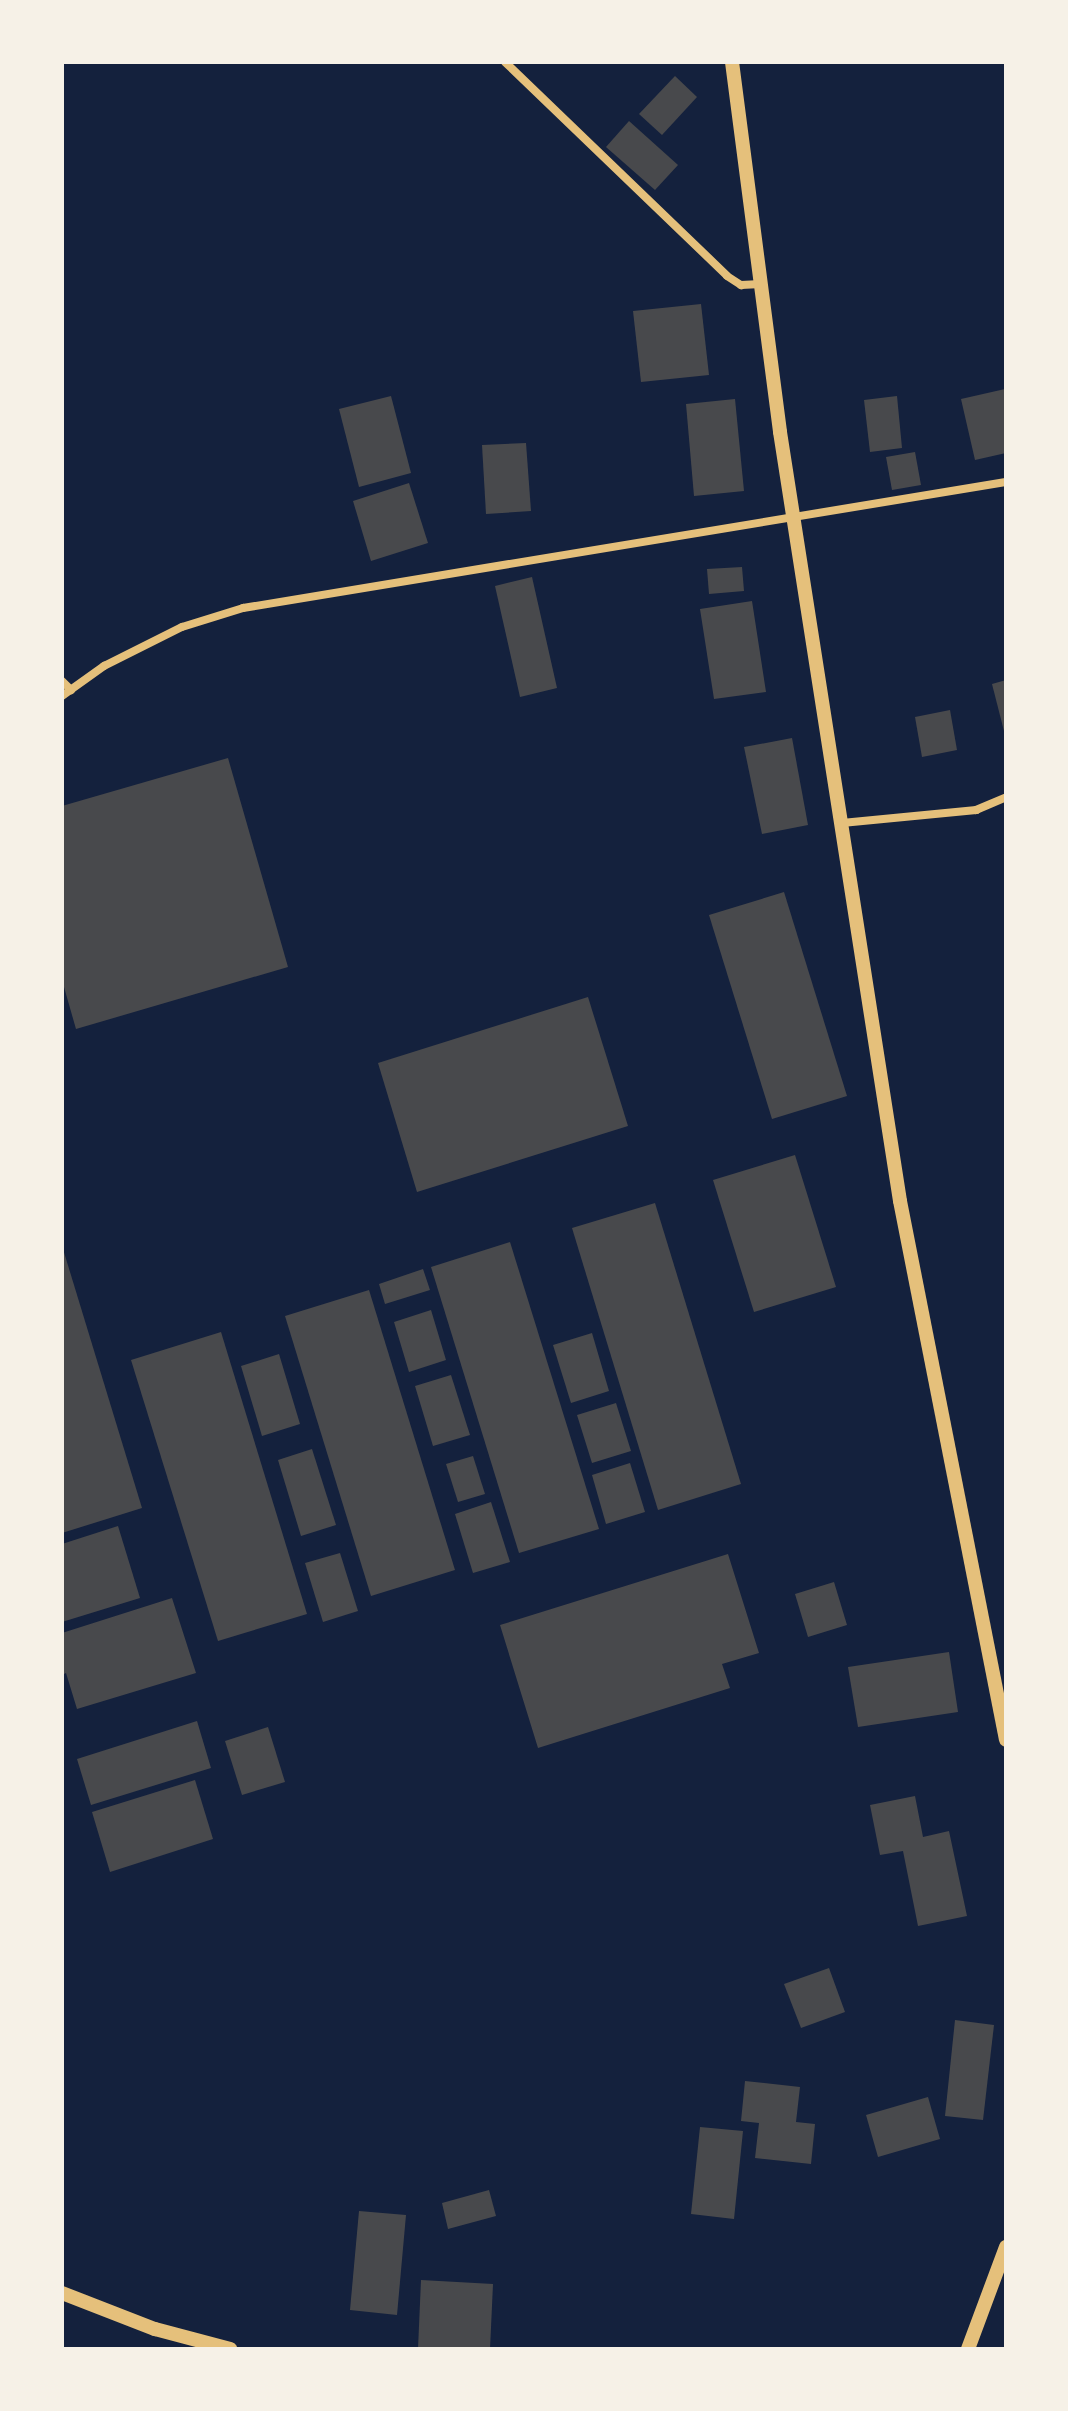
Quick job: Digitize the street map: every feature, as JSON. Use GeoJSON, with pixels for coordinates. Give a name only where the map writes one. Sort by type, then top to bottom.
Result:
{"type":"FeatureCollection","features":[{"type":"Feature","properties":{"kind":"street"},"geometry":{"type":"LineString","coordinates":[[505,62],[727,276],[741,285],[761,284]]}},
{"type":"Feature","properties":{"kind":"street"},"geometry":{"type":"LineString","coordinates":[[732,62],[793,518],[900,1201],[1006,1740]]}},
{"type":"Feature","properties":{"kind":"street"},"geometry":{"type":"LineString","coordinates":[[62,696],[104,666],[182,627],[243,608],[1006,482]]}},
{"type":"Feature","properties":{"kind":"street"},"geometry":{"type":"LineString","coordinates":[[62,681],[71,690]]}},
{"type":"Feature","properties":{"kind":"street"},"geometry":{"type":"LineString","coordinates":[[842,823],[976,810],[1006,797]]}},
{"type":"Feature","properties":{"kind":"street"},"geometry":{"type":"LineString","coordinates":[[968,2349],[1006,2247]]}},
{"type":"Feature","properties":{"kind":"street"},"geometry":{"type":"LineString","coordinates":[[63,2295],[155,2329],[230,2349]]}},
{"type":"Feature","properties":{"kind":"building"},"geometry":{"type":"Polygon","coordinates":[[[675,76],[697,97],[662,135],[639,114],[675,76]]]}},
{"type":"Feature","properties":{"kind":"building"},"geometry":{"type":"Polygon","coordinates":[[[629,121],[678,165],[655,190],[606,147],[629,121]]]}},
{"type":"Feature","properties":{"kind":"building"},"geometry":{"type":"Polygon","coordinates":[[[701,304],[709,375],[641,382],[633,311],[701,304]]]}},
{"type":"Feature","properties":{"kind":"building"},"geometry":{"type":"Polygon","coordinates":[[[1005,389],[1006,453],[975,460],[961,399],[1005,389]]]}},
{"type":"Feature","properties":{"kind":"building"},"geometry":{"type":"Polygon","coordinates":[[[391,396],[411,473],[359,487],[339,409],[391,396]]]}},
{"type":"Feature","properties":{"kind":"building"},"geometry":{"type":"Polygon","coordinates":[[[897,396],[902,448],[870,452],[864,400],[897,396]]]}},
{"type":"Feature","properties":{"kind":"building"},"geometry":{"type":"Polygon","coordinates":[[[735,399],[744,491],[694,496],[686,404],[735,399]]]}},
{"type":"Feature","properties":{"kind":"building"},"geometry":{"type":"Polygon","coordinates":[[[526,443],[531,511],[486,514],[482,445],[526,443]]]}},
{"type":"Feature","properties":{"kind":"building"},"geometry":{"type":"Polygon","coordinates":[[[915,452],[921,485],[892,490],[886,457],[915,452]]]}},
{"type":"Feature","properties":{"kind":"building"},"geometry":{"type":"Polygon","coordinates":[[[409,483],[428,543],[371,561],[353,501],[409,483]]]}},
{"type":"Feature","properties":{"kind":"building"},"geometry":{"type":"Polygon","coordinates":[[[742,567],[744,591],[709,594],[707,569],[742,567]]]}},
{"type":"Feature","properties":{"kind":"building"},"geometry":{"type":"Polygon","coordinates":[[[532,577],[557,688],[520,697],[495,586],[532,577]]]}},
{"type":"Feature","properties":{"kind":"building"},"geometry":{"type":"Polygon","coordinates":[[[752,601],[766,692],[714,699],[700,609],[752,601]]]}},
{"type":"Feature","properties":{"kind":"building"},"geometry":{"type":"Polygon","coordinates":[[[1006,680],[1006,735],[1005,735],[992,684],[1006,680]]]}},
{"type":"Feature","properties":{"kind":"building"},"geometry":{"type":"Polygon","coordinates":[[[950,710],[957,750],[922,757],[915,717],[950,710]]]}},
{"type":"Feature","properties":{"kind":"building"},"geometry":{"type":"Polygon","coordinates":[[[792,738],[808,825],[762,834],[744,747],[792,738]]]}},
{"type":"Feature","properties":{"kind":"building"},"geometry":{"type":"Polygon","coordinates":[[[228,758],[288,967],[76,1029],[62,980],[62,806],[228,758]]]}},
{"type":"Feature","properties":{"kind":"building"},"geometry":{"type":"Polygon","coordinates":[[[784,892],[847,1096],[772,1119],[709,915],[784,892]]]}},
{"type":"Feature","properties":{"kind":"building"},"geometry":{"type":"Polygon","coordinates":[[[588,997],[628,1126],[417,1192],[378,1063],[588,997]]]}},
{"type":"Feature","properties":{"kind":"building"},"geometry":{"type":"Polygon","coordinates":[[[795,1155],[836,1287],[754,1312],[713,1180],[795,1155]]]}},
{"type":"Feature","properties":{"kind":"building"},"geometry":{"type":"Polygon","coordinates":[[[655,1203],[741,1484],[658,1510],[572,1228],[655,1203]]]}},
{"type":"Feature","properties":{"kind":"building"},"geometry":{"type":"Polygon","coordinates":[[[510,1242],[599,1529],[519,1553],[431,1267],[510,1242]]]}},
{"type":"Feature","properties":{"kind":"building"},"geometry":{"type":"Polygon","coordinates":[[[62,1250],[142,1508],[62,1533],[62,1250]]]}},
{"type":"Feature","properties":{"kind":"building"},"geometry":{"type":"Polygon","coordinates":[[[423,1269],[430,1290],[385,1304],[379,1284],[423,1269]]]}},
{"type":"Feature","properties":{"kind":"building"},"geometry":{"type":"Polygon","coordinates":[[[369,1290],[455,1570],[371,1596],[285,1316],[369,1290]]]}},
{"type":"Feature","properties":{"kind":"building"},"geometry":{"type":"Polygon","coordinates":[[[431,1310],[446,1360],[409,1372],[394,1322],[431,1310]]]}},
{"type":"Feature","properties":{"kind":"building"},"geometry":{"type":"Polygon","coordinates":[[[221,1332],[307,1614],[218,1641],[131,1360],[221,1332]]]}},
{"type":"Feature","properties":{"kind":"building"},"geometry":{"type":"Polygon","coordinates":[[[592,1333],[609,1391],[571,1403],[553,1345],[592,1333]]]}},
{"type":"Feature","properties":{"kind":"building"},"geometry":{"type":"Polygon","coordinates":[[[279,1354],[300,1424],[262,1436],[241,1366],[279,1354]]]}},
{"type":"Feature","properties":{"kind":"building"},"geometry":{"type":"Polygon","coordinates":[[[451,1375],[470,1435],[433,1446],[415,1386],[451,1375]]]}},
{"type":"Feature","properties":{"kind":"building"},"geometry":{"type":"Polygon","coordinates":[[[616,1403],[631,1451],[592,1463],[577,1415],[616,1403]]]}},
{"type":"Feature","properties":{"kind":"building"},"geometry":{"type":"Polygon","coordinates":[[[312,1449],[336,1525],[301,1536],[278,1460],[312,1449]]]}},
{"type":"Feature","properties":{"kind":"building"},"geometry":{"type":"Polygon","coordinates":[[[473,1456],[485,1494],[458,1502],[446,1464],[473,1456]]]}},
{"type":"Feature","properties":{"kind":"building"},"geometry":{"type":"Polygon","coordinates":[[[630,1463],[645,1512],[606,1524],[592,1475],[630,1463]]]}},
{"type":"Feature","properties":{"kind":"building"},"geometry":{"type":"Polygon","coordinates":[[[491,1502],[510,1562],[473,1573],[455,1514],[491,1502]]]}},
{"type":"Feature","properties":{"kind":"building"},"geometry":{"type":"Polygon","coordinates":[[[118,1526],[140,1598],[62,1622],[62,1544],[118,1526]]]}},
{"type":"Feature","properties":{"kind":"building"},"geometry":{"type":"Polygon","coordinates":[[[340,1553],[358,1611],[323,1622],[305,1563],[340,1553]]]}},
{"type":"Feature","properties":{"kind":"building"},"geometry":{"type":"Polygon","coordinates":[[[728,1554],[759,1653],[722,1664],[730,1688],[538,1748],[500,1625],[728,1554]]]}},
{"type":"Feature","properties":{"kind":"building"},"geometry":{"type":"Polygon","coordinates":[[[834,1582],[847,1625],[808,1637],[795,1594],[834,1582]]]}},
{"type":"Feature","properties":{"kind":"building"},"geometry":{"type":"Polygon","coordinates":[[[172,1598],[196,1673],[77,1709],[66,1673],[62,1675],[62,1633],[172,1598]]]}},
{"type":"Feature","properties":{"kind":"building"},"geometry":{"type":"Polygon","coordinates":[[[949,1652],[958,1712],[858,1727],[848,1667],[949,1652]]]}},
{"type":"Feature","properties":{"kind":"building"},"geometry":{"type":"Polygon","coordinates":[[[197,1721],[211,1768],[91,1805],[77,1759],[197,1721]]]}},
{"type":"Feature","properties":{"kind":"building"},"geometry":{"type":"Polygon","coordinates":[[[268,1727],[285,1782],[242,1795],[225,1741],[268,1727]]]}},
{"type":"Feature","properties":{"kind":"building"},"geometry":{"type":"Polygon","coordinates":[[[195,1780],[213,1839],[110,1872],[92,1812],[195,1780]]]}},
{"type":"Feature","properties":{"kind":"building"},"geometry":{"type":"Polygon","coordinates":[[[915,1796],[923,1837],[949,1831],[967,1916],[918,1926],[903,1851],[880,1855],[870,1805],[915,1796]]]}},
{"type":"Feature","properties":{"kind":"building"},"geometry":{"type":"Polygon","coordinates":[[[829,1968],[845,2012],[801,2028],[784,1984],[829,1968]]]}},
{"type":"Feature","properties":{"kind":"building"},"geometry":{"type":"Polygon","coordinates":[[[955,2020],[994,2025],[983,2120],[945,2116],[955,2020]]]}},
{"type":"Feature","properties":{"kind":"building"},"geometry":{"type":"Polygon","coordinates":[[[745,2081],[800,2087],[796,2122],[815,2124],[811,2164],[755,2158],[759,2123],[741,2121],[745,2081]]]}},
{"type":"Feature","properties":{"kind":"building"},"geometry":{"type":"Polygon","coordinates":[[[928,2097],[940,2139],[878,2157],[866,2115],[928,2097]]]}},
{"type":"Feature","properties":{"kind":"building"},"geometry":{"type":"Polygon","coordinates":[[[700,2127],[743,2131],[734,2219],[691,2214],[700,2127]]]}},
{"type":"Feature","properties":{"kind":"building"},"geometry":{"type":"Polygon","coordinates":[[[489,2190],[496,2216],[448,2229],[442,2203],[489,2190]]]}},
{"type":"Feature","properties":{"kind":"building"},"geometry":{"type":"Polygon","coordinates":[[[359,2211],[406,2215],[397,2315],[350,2310],[359,2211]]]}},
{"type":"Feature","properties":{"kind":"building"},"geometry":{"type":"Polygon","coordinates":[[[421,2280],[493,2284],[490,2349],[418,2349],[421,2280]]]}}]}
